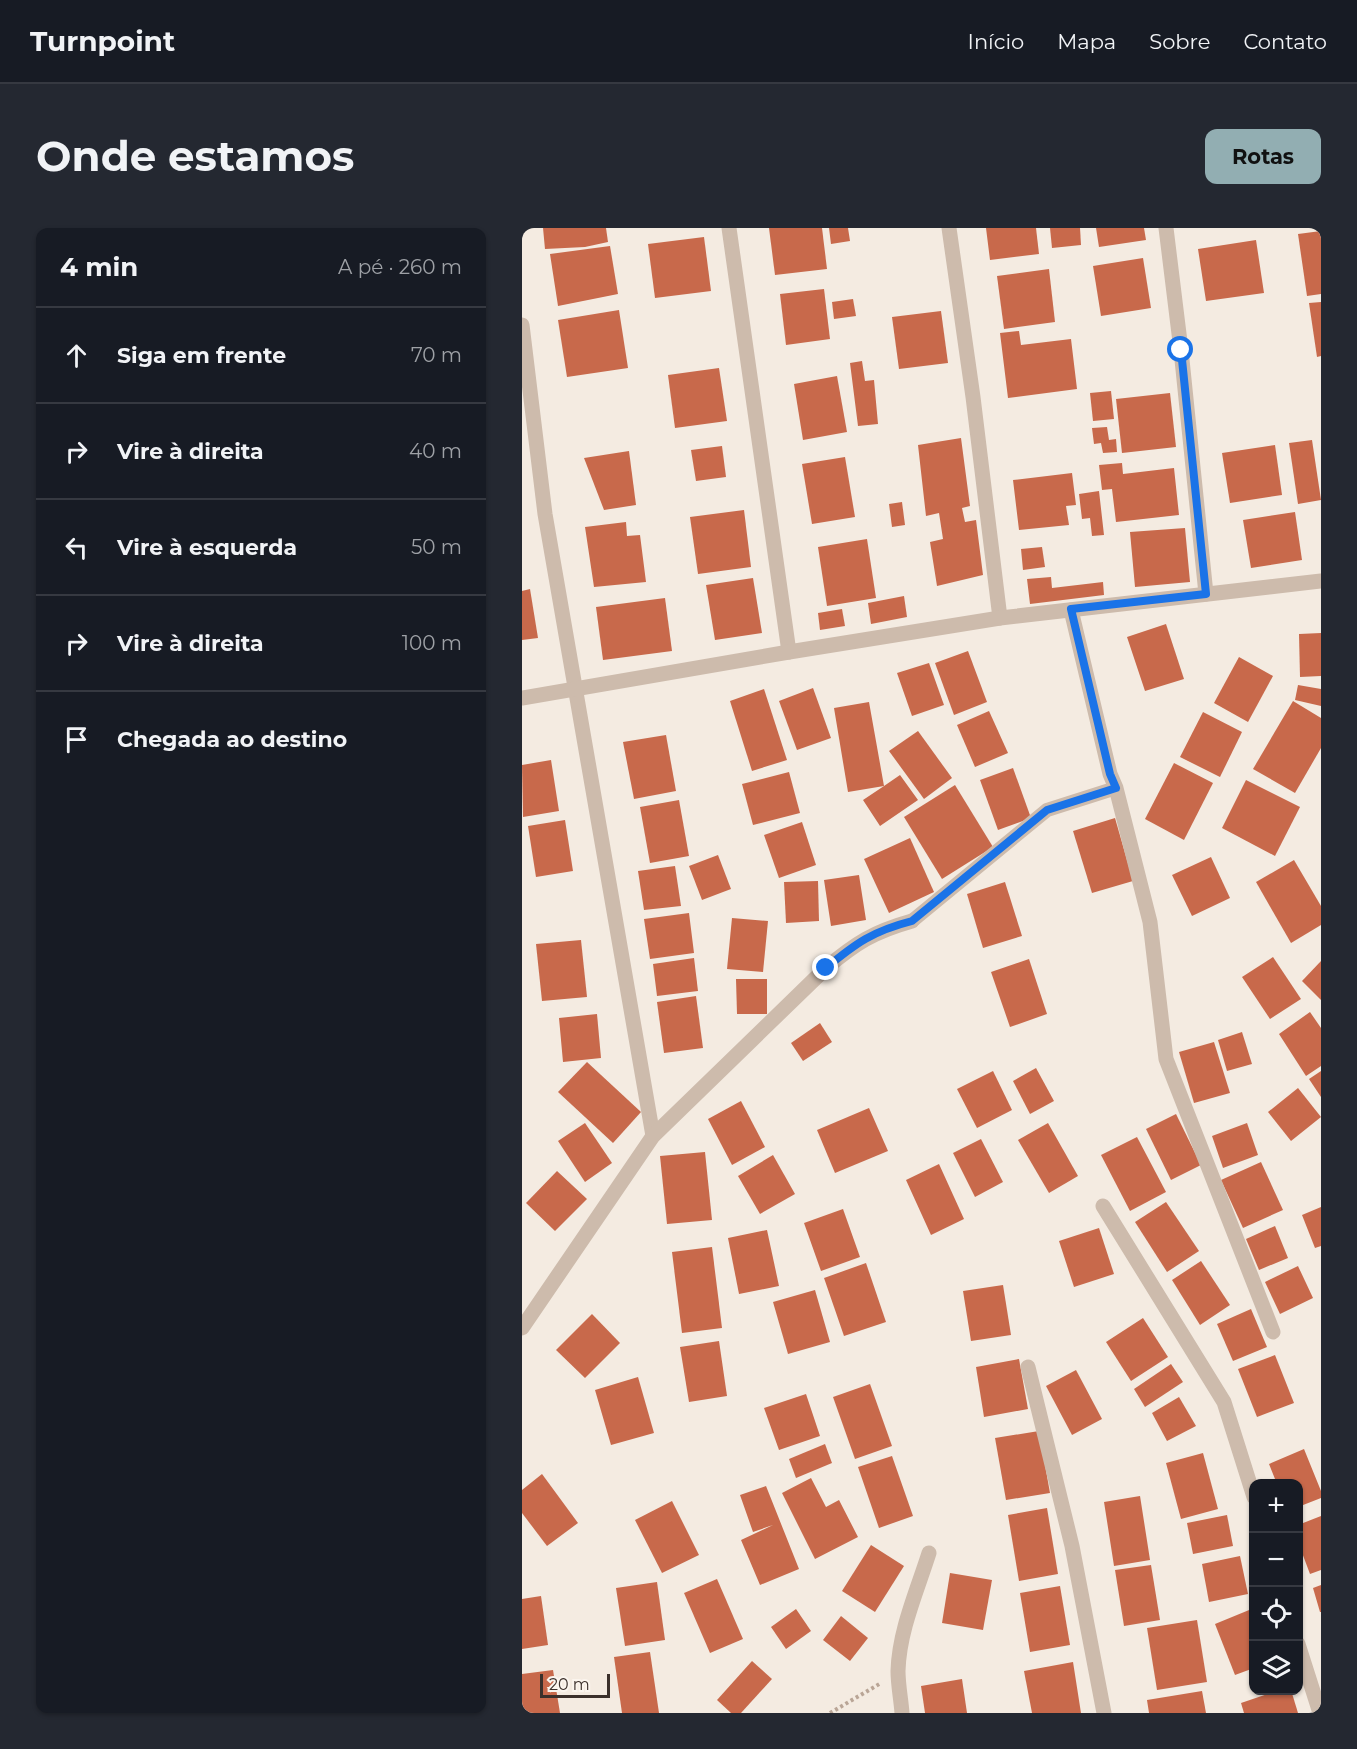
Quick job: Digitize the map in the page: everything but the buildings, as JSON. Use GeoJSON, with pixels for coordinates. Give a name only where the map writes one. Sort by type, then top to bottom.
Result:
{"type":"FeatureCollection","features":[{"type":"Feature","properties":{"kind":"street"},"geometry":{"type":"LineString","coordinates":[[729,228],[789,651]]}},
{"type":"Feature","properties":{"kind":"street"},"geometry":{"type":"LineString","coordinates":[[949,228],[973,397],[1000,618]]}},
{"type":"Feature","properties":{"kind":"street"},"geometry":{"type":"LineString","coordinates":[[1166,228],[1206,594]]}},
{"type":"Feature","properties":{"kind":"street"},"geometry":{"type":"LineString","coordinates":[[522,325],[545,514],[653,1136]]}},
{"type":"Feature","properties":{"kind":"street"},"geometry":{"type":"LineString","coordinates":[[522,698],[789,651],[1000,618],[1321,581]]}},
{"type":"Feature","properties":{"kind":"street"},"geometry":{"type":"LineString","coordinates":[[1071,609],[1110,774],[1116,788],[1150,922],[1166,1059],[1273,1332]]}},
{"type":"Feature","properties":{"kind":"street"},"geometry":{"type":"LineString","coordinates":[[522,1328],[653,1136],[833,962],[854,945],[885,928],[912,921]]}},
{"type":"Feature","properties":{"kind":"street"},"geometry":{"type":"LineString","coordinates":[[1103,1206],[1224,1402],[1249,1481]]}},
{"type":"Feature","properties":{"kind":"street"},"geometry":{"type":"LineString","coordinates":[[1028,1367],[1072,1546],[1104,1713]]}},
{"type":"Feature","properties":{"kind":"street"},"geometry":{"type":"LineString","coordinates":[[902,1713],[898,1671],[900,1650],[929,1553]]}},
{"type":"Feature","properties":{"kind":"street"},"geometry":{"type":"LineString","coordinates":[[1303,1657],[1320,1713]]}},
{"type":"Feature","properties":{"kind":"lane"},"geometry":{"type":"LineString","coordinates":[[912,921],[1047,810],[1116,788]]}},
{"type":"Feature","properties":{"kind":"path"},"geometry":{"type":"LineString","coordinates":[[830,1713],[898,1671]]}},
{"type":"Feature","properties":{"kind":"route"},"geometry":{"type":"LineString","coordinates":[[826,968],[854,945],[885,928],[912,921],[1047,810],[1116,788],[1110,774],[1071,609],[1206,594],[1181,350]]}}]}
